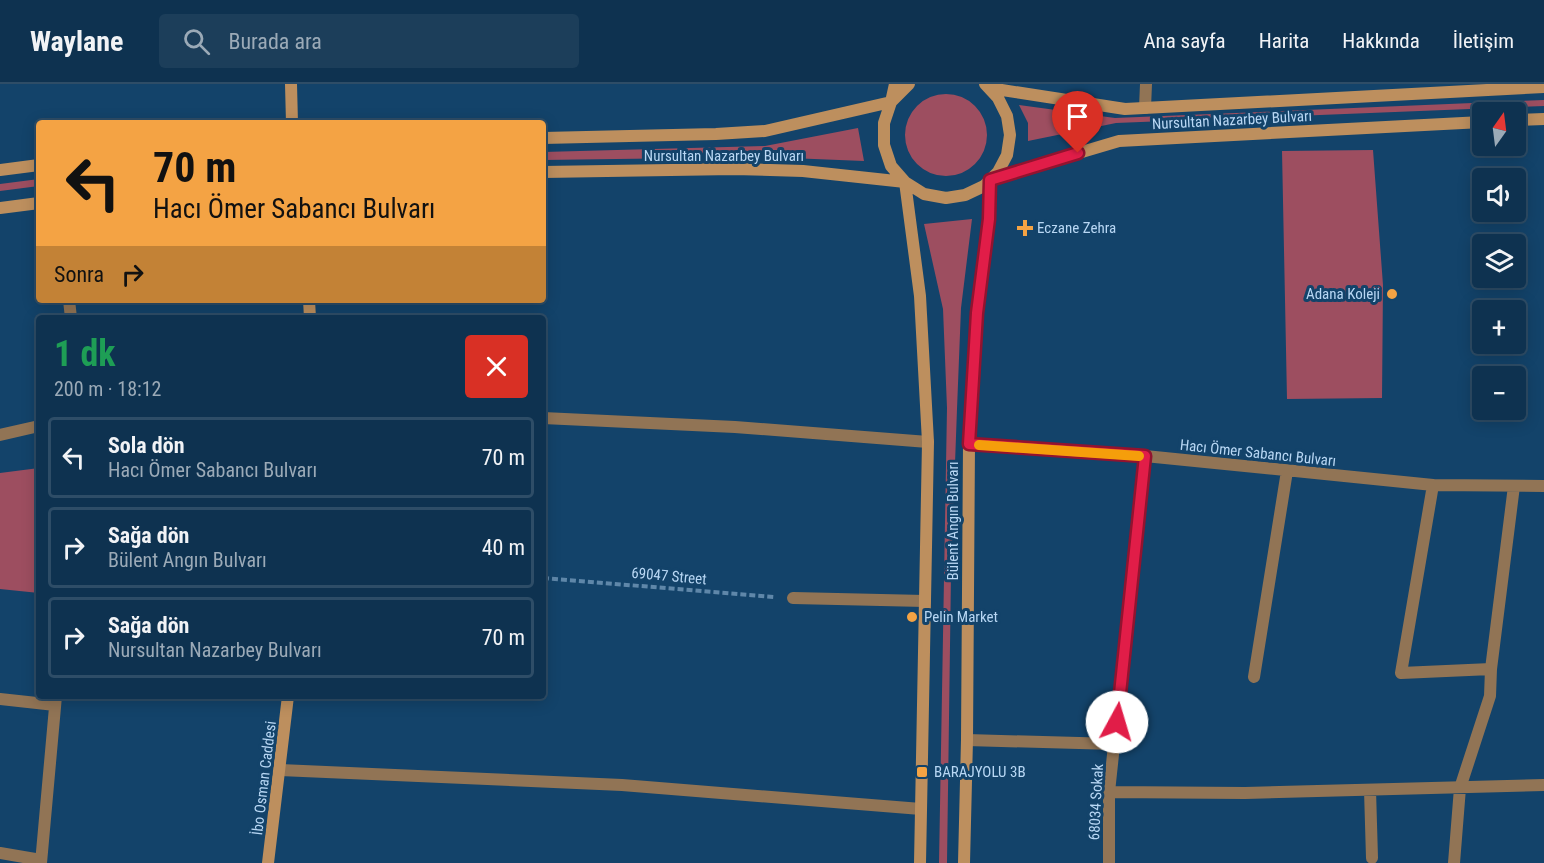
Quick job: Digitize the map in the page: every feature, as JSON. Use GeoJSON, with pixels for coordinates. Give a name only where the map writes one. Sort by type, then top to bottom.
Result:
{"type":"FeatureCollection","features":[{"type":"Feature","properties":{"kind":"main road"},"geometry":{"type":"LineString","coordinates":[[291,84],[292,120]]}},
{"type":"Feature","properties":{"kind":"main road","name":"Bülent Angın Bulvarı"},"geometry":{"type":"LineString","coordinates":[[895,84],[884,123],[884,145],[891,165],[905,182],[920,296],[928,442],[920,863]]}},
{"type":"Feature","properties":{"kind":"main road"},"geometry":{"type":"LineString","coordinates":[[891,102],[909,84]]}},
{"type":"Feature","properties":{"kind":"main road"},"geometry":{"type":"LineString","coordinates":[[905,182],[924,194],[946,198],[965,195],[984,186],[998,172],[1007,155],[1010,135],[1007,116],[998,98],[987,85]]}},
{"type":"Feature","properties":{"kind":"main road","name":"Nursultan Nazarbey Bulvarı"},"geometry":{"type":"LineString","coordinates":[[987,85],[1125,109],[1492,87],[1544,87]]}},
{"type":"Feature","properties":{"kind":"main road","name":"Nursultan Nazarbey Bulvarı"},"geometry":{"type":"LineString","coordinates":[[546,138],[765,131],[891,102]]}},
{"type":"Feature","properties":{"kind":"main road"},"geometry":{"type":"LineString","coordinates":[[1526,120],[1544,119]]}},
{"type":"Feature","properties":{"kind":"main road","name":"Nursultan Nazarbey Bulvarı"},"geometry":{"type":"LineString","coordinates":[[990,180],[1119,141],[1472,123]]}},
{"type":"Feature","properties":{"kind":"main road"},"geometry":{"type":"LineString","coordinates":[[0,171],[36,165]]}},
{"type":"Feature","properties":{"kind":"main road","name":"Nursultan Nazarbey Bulvarı"},"geometry":{"type":"LineString","coordinates":[[546,172],[734,169],[803,171],[905,182]]}},
{"type":"Feature","properties":{"kind":"main road","name":"Bülent Angın Bulvarı"},"geometry":{"type":"LineString","coordinates":[[964,863],[969,444],[977,313],[989,219],[990,180]]}},
{"type":"Feature","properties":{"kind":"main road"},"geometry":{"type":"LineString","coordinates":[[0,208],[36,203]]}},
{"type":"Feature","properties":{"kind":"main road","name":"İbo Osman Caddesi"},"geometry":{"type":"LineString","coordinates":[[268,863],[288,699]]}},
{"type":"Feature","properties":{"kind":"street"},"geometry":{"type":"LineString","coordinates":[[1144,108],[1146,84]]}},
{"type":"Feature","properties":{"kind":"street"},"geometry":{"type":"LineString","coordinates":[[546,418],[735,427],[928,442]]}},
{"type":"Feature","properties":{"kind":"street"},"geometry":{"type":"LineString","coordinates":[[0,435],[36,427]]}},
{"type":"Feature","properties":{"kind":"street","name":"Hacı Ömer Sabancı Bulvarı"},"geometry":{"type":"LineString","coordinates":[[969,444],[1145,456],[1433,485],[1544,486]]}},
{"type":"Feature","properties":{"kind":"street","name":"68034 Sokak"},"geometry":{"type":"LineString","coordinates":[[1109,863],[1109,792],[1145,456]]}},
{"type":"Feature","properties":{"kind":"street"},"geometry":{"type":"LineString","coordinates":[[1254,676],[1287,471]]}},
{"type":"Feature","properties":{"kind":"street"},"geometry":{"type":"LineString","coordinates":[[1433,485],[1401,673],[1491,669]]}},
{"type":"Feature","properties":{"kind":"street"},"geometry":{"type":"LineString","coordinates":[[1454,863],[1460,788],[1490,696],[1491,669],[1514,486]]}},
{"type":"Feature","properties":{"kind":"street"},"geometry":{"type":"LineString","coordinates":[[793,598],[925,601]]}},
{"type":"Feature","properties":{"kind":"street"},"geometry":{"type":"LineString","coordinates":[[0,699],[56,700],[41,861],[0,853]]}},
{"type":"Feature","properties":{"kind":"street"},"geometry":{"type":"LineString","coordinates":[[967,740],[1114,744]]}},
{"type":"Feature","properties":{"kind":"street"},"geometry":{"type":"LineString","coordinates":[[280,770],[622,785],[921,809]]}},
{"type":"Feature","properties":{"kind":"street"},"geometry":{"type":"LineString","coordinates":[[1109,792],[1245,793],[1544,785]]}},
{"type":"Feature","properties":{"kind":"street"},"geometry":{"type":"LineString","coordinates":[[1370,790],[1372,858]]}},
{"type":"Feature","properties":{"kind":"path","name":"69047 Street"},"geometry":{"type":"LineString","coordinates":[[546,578],[793,598]]}},
{"type":"Feature","properties":{"kind":"shaded area"},"geometry":{"type":"Polygon","coordinates":[[[946,94],[962,97],[975,106],[984,119],[987,135],[984,151],[975,164],[962,173],[946,176],[930,173],[917,164],[908,151],[905,135],[908,119],[917,106],[930,97],[946,94]]]}},
{"type":"Feature","properties":{"kind":"shaded area"},"geometry":{"type":"Polygon","coordinates":[[[1544,100],[1544,106],[1526,107],[1526,102],[1496,102],[1544,100]]]}},
{"type":"Feature","properties":{"kind":"shaded area"},"geometry":{"type":"Polygon","coordinates":[[[1472,103],[1472,109],[1116,123],[1028,141],[1028,123],[1019,105],[1115,118],[1472,103]]]}},
{"type":"Feature","properties":{"kind":"shaded area"},"geometry":{"type":"Polygon","coordinates":[[[858,128],[864,161],[764,157],[546,160],[546,152],[765,146],[858,128]]]}},
{"type":"Feature","properties":{"kind":"shaded area"},"geometry":{"type":"Polygon","coordinates":[[[1373,150],[1383,285],[1382,398],[1287,399],[1282,151],[1373,150]]]}},
{"type":"Feature","properties":{"kind":"shaded area"},"geometry":{"type":"Polygon","coordinates":[[[36,179],[36,186],[0,191],[0,184],[36,179]]]}},
{"type":"Feature","properties":{"kind":"shaded area"},"geometry":{"type":"Polygon","coordinates":[[[972,219],[961,308],[957,409],[951,574],[947,863],[939,863],[947,408],[943,309],[924,224],[972,219]]]}},
{"type":"Feature","properties":{"kind":"shaded area"},"geometry":{"type":"Polygon","coordinates":[[[36,468],[36,593],[0,589],[0,473],[36,468]]]}},
{"type":"Feature","properties":{"kind":"slow traffic"},"geometry":{"type":"LineString","coordinates":[[979,445],[1139,456]]}},
{"type":"Feature","properties":{"kind":"place","name":"Eczane Zehra"},"geometry":{"type":"Point","coordinates":[1025,228]}},
{"type":"Feature","properties":{"kind":"place","name":"Adana Koleji"},"geometry":{"type":"Point","coordinates":[1392,294]}},
{"type":"Feature","properties":{"kind":"place","name":"Pelin Market"},"geometry":{"type":"Point","coordinates":[912,617]}},
{"type":"Feature","properties":{"kind":"place","name":"BARAJYOLU 3B"},"geometry":{"type":"Point","coordinates":[922,772]}},
{"type":"Feature","properties":{"kind":"route"},"geometry":{"type":"LineString","coordinates":[[1078,153],[990,180],[989,219],[977,313],[969,444],[1145,456],[1117,722]]}}]}
